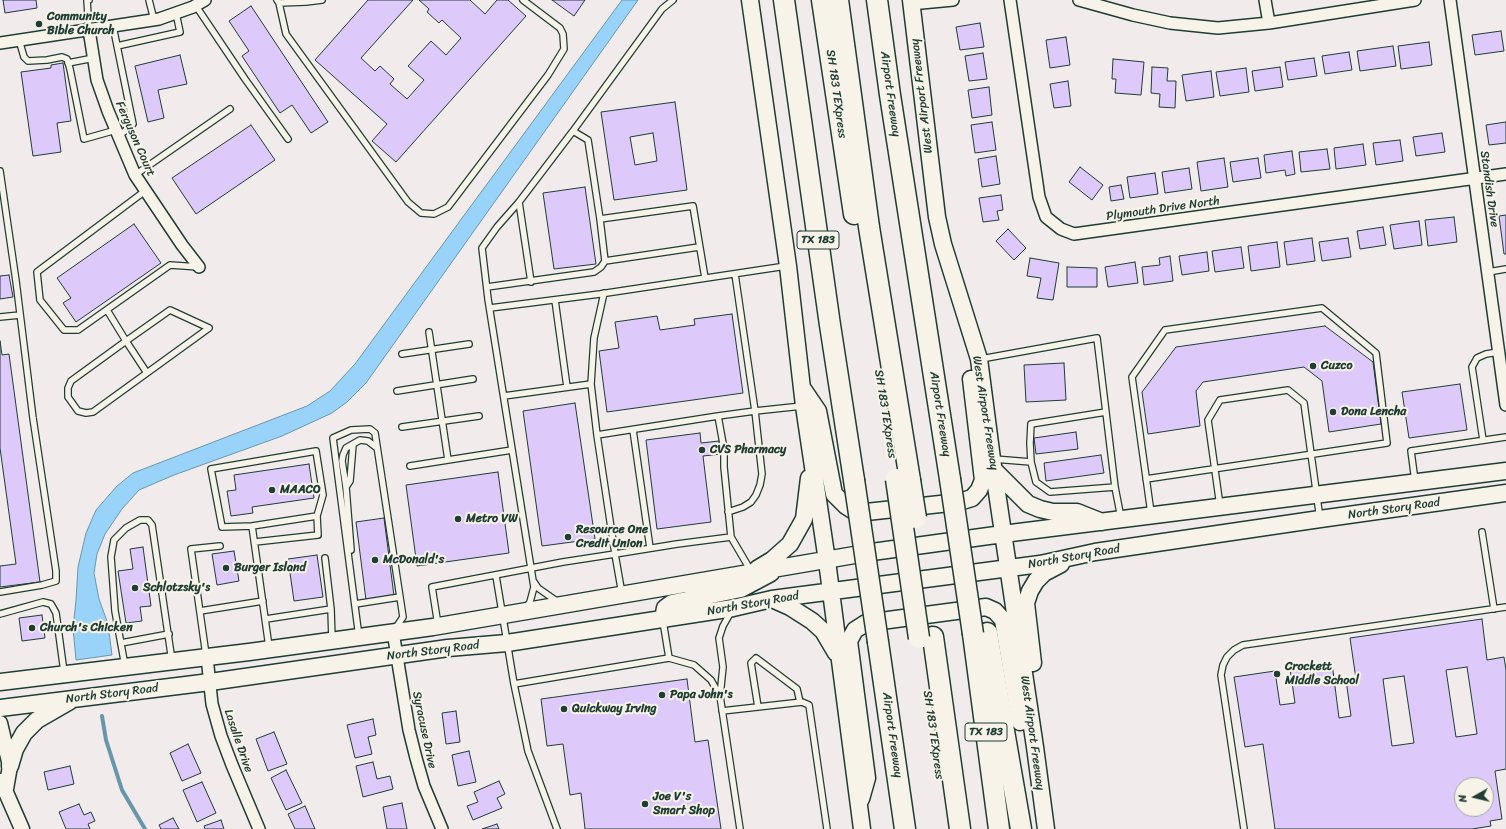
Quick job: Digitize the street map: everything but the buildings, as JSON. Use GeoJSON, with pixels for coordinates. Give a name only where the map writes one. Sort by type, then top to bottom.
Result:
{"type":"FeatureCollection","features":[{"type":"Feature","properties":{"kind":"highway","name":"Airport Freeway"},"geometry":{"type":"LineString","coordinates":[[784,0],[830,325],[905,829]]}},
{"type":"Feature","properties":{"kind":"highway","name":"SH 183 TEXpress"},"geometry":{"type":"LineString","coordinates":[[822,0],[853,208],[903,479]]}},
{"type":"Feature","properties":{"kind":"highway","name":"SH 183 TEXpress"},"geometry":{"type":"LineString","coordinates":[[838,0],[926,638],[960,829]]}},
{"type":"Feature","properties":{"kind":"highway","name":"Airport Freeway"},"geometry":{"type":"LineString","coordinates":[[877,0],[890,95],[973,634],[999,829]]}},
{"type":"Feature","properties":{"kind":"highway"},"geometry":{"type":"LineString","coordinates":[[973,634],[985,829]]}},
{"type":"Feature","properties":{"kind":"highway"},"geometry":{"type":"LineString","coordinates":[[973,634],[1021,829]]}},
{"type":"Feature","properties":{"kind":"highway","name":"SH 183 TEXpress"},"geometry":{"type":"LineString","coordinates":[[926,638],[946,829]]}},
{"type":"Feature","properties":{"kind":"highway"},"geometry":{"type":"LineString","coordinates":[[897,775],[897,829]]}},
{"type":"Feature","properties":{"kind":"main road"},"geometry":{"type":"LineString","coordinates":[[750,0],[788,266],[804,406],[827,561],[862,829]]}},
{"type":"Feature","properties":{"kind":"main road","name":"West Airport Freeway"},"geometry":{"type":"LineString","coordinates":[[911,2],[937,218],[943,244],[972,341],[979,359],[1002,534],[1046,829]]}},
{"type":"Feature","properties":{"kind":"main road"},"geometry":{"type":"LineString","coordinates":[[802,387],[818,411],[834,494],[846,506],[857,513],[959,502],[972,498],[979,490],[983,480],[970,362],[972,341]]}},
{"type":"Feature","properties":{"kind":"main road"},"geometry":{"type":"LineString","coordinates":[[752,572],[772,560],[790,544],[804,518],[811,457]]}},
{"type":"Feature","properties":{"kind":"main road"},"geometry":{"type":"LineString","coordinates":[[993,464],[1028,504],[1053,512],[1077,512],[1103,522]]}},
{"type":"Feature","properties":{"kind":"main road","name":"North Story Road"},"geometry":{"type":"LineString","coordinates":[[0,682],[207,657],[439,626],[752,572],[827,561],[872,552],[1002,534],[1221,508],[1506,471]]}},
{"type":"Feature","properties":{"kind":"main road","name":"North Story Road"},"geometry":{"type":"LineString","coordinates":[[0,708],[210,682],[448,648],[507,643],[733,608],[772,599],[1040,564],[1095,552],[1506,493]]}},
{"type":"Feature","properties":{"kind":"main road"},"geometry":{"type":"LineString","coordinates":[[1039,780],[1044,750],[1028,632],[1026,603],[1030,592],[1044,573],[1057,566],[1095,552]]}},
{"type":"Feature","properties":{"kind":"main road"},"geometry":{"type":"LineString","coordinates":[[663,619],[665,608],[672,603],[741,589],[780,568]]}},
{"type":"Feature","properties":{"kind":"main road"},"geometry":{"type":"LineString","coordinates":[[772,599],[790,607],[812,621],[823,631],[839,658]]}},
{"type":"Feature","properties":{"kind":"main road"},"geometry":{"type":"LineString","coordinates":[[859,806],[867,778],[849,641],[855,630],[866,623],[986,606],[995,611],[1003,620],[1025,754],[1039,780]]}},
{"type":"Feature","properties":{"kind":"main road"},"geometry":{"type":"LineString","coordinates":[[10,766],[15,749],[24,733],[37,720],[74,699]]}},
{"type":"Feature","properties":{"kind":"street"},"geometry":{"type":"LineString","coordinates":[[911,2],[953,0]]}},
{"type":"Feature","properties":{"kind":"street","name":"Plymouth Drive North"},"geometry":{"type":"LineString","coordinates":[[1010,0],[1039,197],[1046,216],[1061,229],[1074,234],[1506,174]]}},
{"type":"Feature","properties":{"kind":"street"},"geometry":{"type":"LineString","coordinates":[[1079,0],[1133,15],[1185,25],[1218,28],[1268,23],[1415,0]]}},
{"type":"Feature","properties":{"kind":"street"},"geometry":{"type":"LineString","coordinates":[[1265,0],[1268,23]]}},
{"type":"Feature","properties":{"kind":"street","name":"Standish Drive"},"geometry":{"type":"LineString","coordinates":[[1450,0],[1506,405]]}},
{"type":"Feature","properties":{"kind":"street"},"geometry":{"type":"LineString","coordinates":[[0,42],[154,20],[176,13],[201,2]]}},
{"type":"Feature","properties":{"kind":"street","name":"Ferguson Court"},"geometry":{"type":"LineString","coordinates":[[89,30],[97,80],[108,111],[135,175],[182,246],[199,267]]}},
{"type":"Feature","properties":{"kind":"street","name":"Syracuse Drive"},"geometry":{"type":"LineString","coordinates":[[393,632],[416,758],[424,786],[442,829]]}},
{"type":"Feature","properties":{"kind":"street","name":"Lasalle Drive"},"geometry":{"type":"LineString","coordinates":[[207,657],[212,704],[221,736],[259,829]]}},
{"type":"Feature","properties":{"kind":"street"},"geometry":{"type":"LineString","coordinates":[[0,723],[10,766],[3,784],[22,829]]}},
{"type":"Feature","properties":{"kind":"lane"},"geometry":{"type":"LineString","coordinates":[[89,0],[87,0],[89,30]]}},
{"type":"Feature","properties":{"kind":"lane"},"geometry":{"type":"LineString","coordinates":[[149,0],[154,20]]}},
{"type":"Feature","properties":{"kind":"lane"},"geometry":{"type":"LineString","coordinates":[[322,0],[306,2],[278,1],[286,34],[408,202],[421,213],[434,214],[448,207],[515,120],[548,75],[564,50],[563,34],[560,28],[523,0]]}},
{"type":"Feature","properties":{"kind":"lane"},"geometry":{"type":"LineString","coordinates":[[525,611],[530,602],[534,587],[482,248],[573,131],[662,9],[673,0]]}},
{"type":"Feature","properties":{"kind":"lane"},"geometry":{"type":"LineString","coordinates":[[201,2],[236,67],[288,139]]}},
{"type":"Feature","properties":{"kind":"lane"},"geometry":{"type":"LineString","coordinates":[[118,46],[180,32],[176,13]]}},
{"type":"Feature","properties":{"kind":"lane"},"geometry":{"type":"LineString","coordinates":[[19,40],[24,57],[28,61],[47,60],[62,57],[67,59],[84,139],[118,133],[133,124],[113,26]]}},
{"type":"Feature","properties":{"kind":"lane"},"geometry":{"type":"LineString","coordinates":[[68,63],[94,58]]}},
{"type":"Feature","properties":{"kind":"lane"},"geometry":{"type":"LineString","coordinates":[[135,175],[230,109]]}},
{"type":"Feature","properties":{"kind":"lane"},"geometry":{"type":"LineString","coordinates":[[487,287],[594,272],[601,267],[605,261],[588,140],[573,131]]}},
{"type":"Feature","properties":{"kind":"lane"},"geometry":{"type":"LineString","coordinates":[[0,171],[33,418],[56,571],[56,581],[42,585],[0,592]]}},
{"type":"Feature","properties":{"kind":"lane"},"geometry":{"type":"LineString","coordinates":[[145,191],[37,272],[40,300],[64,330],[78,330],[170,265],[199,267]]}},
{"type":"Feature","properties":{"kind":"lane"},"geometry":{"type":"LineString","coordinates":[[519,202],[531,282]]}},
{"type":"Feature","properties":{"kind":"lane"},"geometry":{"type":"LineString","coordinates":[[600,219],[693,206],[705,278]]}},
{"type":"Feature","properties":{"kind":"lane"},"geometry":{"type":"LineString","coordinates":[[605,261],[699,246]]}},
{"type":"Feature","properties":{"kind":"lane"},"geometry":{"type":"LineString","coordinates":[[490,308],[788,266]]}},
{"type":"Feature","properties":{"kind":"lane"},"geometry":{"type":"LineString","coordinates":[[1488,272],[1506,269]]}},
{"type":"Feature","properties":{"kind":"lane"},"geometry":{"type":"LineString","coordinates":[[728,512],[743,507],[751,502],[760,485],[762,474],[755,411],[735,274]]}},
{"type":"Feature","properties":{"kind":"lane"},"geometry":{"type":"LineString","coordinates":[[604,293],[594,338],[591,384],[597,435],[622,595]]}},
{"type":"Feature","properties":{"kind":"lane"},"geometry":{"type":"LineString","coordinates":[[555,300],[567,387]]}},
{"type":"Feature","properties":{"kind":"lane"},"geometry":{"type":"LineString","coordinates":[[1146,479],[1387,443],[1376,353],[1322,308],[1165,330],[1132,377],[1151,516]]}},
{"type":"Feature","properties":{"kind":"lane"},"geometry":{"type":"LineString","coordinates":[[107,310],[147,373]]}},
{"type":"Feature","properties":{"kind":"lane"},"geometry":{"type":"LineString","coordinates":[[170,310],[209,328],[93,412],[86,413],[78,411],[68,397],[70,381],[126,341],[170,310]]}},
{"type":"Feature","properties":{"kind":"lane"},"geometry":{"type":"LineString","coordinates":[[0,317],[20,315]]}},
{"type":"Feature","properties":{"kind":"lane"},"geometry":{"type":"LineString","coordinates":[[429,332],[448,460]]}},
{"type":"Feature","properties":{"kind":"lane"},"geometry":{"type":"LineString","coordinates":[[979,359],[1097,338],[1115,487],[1121,520]]}},
{"type":"Feature","properties":{"kind":"lane"},"geometry":{"type":"LineString","coordinates":[[402,354],[469,344]]}},
{"type":"Feature","properties":{"kind":"lane"},"geometry":{"type":"LineString","coordinates":[[1483,440],[1472,367],[1477,358],[1486,354],[1499,352]]}},
{"type":"Feature","properties":{"kind":"lane"},"geometry":{"type":"LineString","coordinates":[[397,391],[473,379]]}},
{"type":"Feature","properties":{"kind":"lane"},"geometry":{"type":"LineString","coordinates":[[504,396],[591,384]]}},
{"type":"Feature","properties":{"kind":"lane"},"geometry":{"type":"LineString","coordinates":[[1221,508],[1208,420],[1220,400],[1288,390],[1304,403],[1320,519]]}},
{"type":"Feature","properties":{"kind":"lane"},"geometry":{"type":"LineString","coordinates":[[597,435],[718,416],[804,406]]}},
{"type":"Feature","properties":{"kind":"lane"},"geometry":{"type":"LineString","coordinates":[[1106,412],[1031,424],[1031,462],[1036,482],[1050,492],[1115,487]]}},
{"type":"Feature","properties":{"kind":"lane"},"geometry":{"type":"LineString","coordinates":[[402,427],[479,416]]}},
{"type":"Feature","properties":{"kind":"lane"},"geometry":{"type":"LineString","coordinates":[[718,416],[724,449],[724,467],[731,536],[752,572]]}},
{"type":"Feature","properties":{"kind":"lane"},"geometry":{"type":"LineString","coordinates":[[359,637],[333,438],[351,430],[370,429],[375,433],[403,617],[393,632]]}},
{"type":"Feature","properties":{"kind":"lane"},"geometry":{"type":"LineString","coordinates":[[633,430],[650,548]]}},
{"type":"Feature","properties":{"kind":"lane"},"geometry":{"type":"LineString","coordinates":[[1415,483],[1411,451],[1506,437]]}},
{"type":"Feature","properties":{"kind":"lane"},"geometry":{"type":"LineString","coordinates":[[351,573],[351,541],[342,461],[343,455],[346,448],[360,440],[368,441],[377,448]]}},
{"type":"Feature","properties":{"kind":"lane"},"geometry":{"type":"LineString","coordinates":[[346,487],[350,481],[353,444]]}},
{"type":"Feature","properties":{"kind":"lane"},"geometry":{"type":"LineString","coordinates":[[410,466],[512,450]]}},
{"type":"Feature","properties":{"kind":"lane"},"geometry":{"type":"LineString","coordinates":[[255,542],[318,535],[316,516],[323,495],[316,451],[211,469],[222,527],[252,526],[316,516]]}},
{"type":"Feature","properties":{"kind":"lane"},"geometry":{"type":"LineString","coordinates":[[993,464],[1031,462]]}},
{"type":"Feature","properties":{"kind":"lane"},"geometry":{"type":"LineString","coordinates":[[125,667],[115,611],[111,557],[114,540],[126,528],[140,520],[148,520],[152,525],[172,661]]}},
{"type":"Feature","properties":{"kind":"lane"},"geometry":{"type":"LineString","coordinates":[[252,526],[269,649]]}},
{"type":"Feature","properties":{"kind":"lane"},"geometry":{"type":"LineString","coordinates":[[1482,532],[1494,609]]}},
{"type":"Feature","properties":{"kind":"lane"},"geometry":{"type":"LineString","coordinates":[[439,626],[432,587],[563,562],[731,536]]}},
{"type":"Feature","properties":{"kind":"lane"},"geometry":{"type":"LineString","coordinates":[[207,657],[191,549],[220,546]]}},
{"type":"Feature","properties":{"kind":"lane"},"geometry":{"type":"LineString","coordinates":[[325,558],[331,609],[332,641]]}},
{"type":"Feature","properties":{"kind":"lane"},"geometry":{"type":"LineString","coordinates":[[496,576],[514,684],[528,751],[558,829]]}},
{"type":"Feature","properties":{"kind":"lane"},"geometry":{"type":"LineString","coordinates":[[532,579],[538,588],[561,605]]}},
{"type":"Feature","properties":{"kind":"lane"},"geometry":{"type":"LineString","coordinates":[[355,604],[400,597]]}},
{"type":"Feature","properties":{"kind":"lane"},"geometry":{"type":"LineString","coordinates":[[0,614],[43,602],[51,604],[56,613],[64,674]]}},
{"type":"Feature","properties":{"kind":"lane"},"geometry":{"type":"LineString","coordinates":[[200,611],[263,602]]}},
{"type":"Feature","properties":{"kind":"lane"},"geometry":{"type":"LineString","coordinates":[[1244,829],[1221,675],[1223,665],[1227,657],[1234,650],[1242,645],[1506,607]]}},
{"type":"Feature","properties":{"kind":"lane"},"geometry":{"type":"LineString","coordinates":[[733,608],[723,626],[719,638],[723,667],[720,696],[740,829]]}},
{"type":"Feature","properties":{"kind":"lane"},"geometry":{"type":"LineString","coordinates":[[266,619],[331,609]]}},
{"type":"Feature","properties":{"kind":"lane"},"geometry":{"type":"LineString","coordinates":[[663,619],[669,658]]}},
{"type":"Feature","properties":{"kind":"lane"},"geometry":{"type":"LineString","coordinates":[[121,643],[169,634]]}},
{"type":"Feature","properties":{"kind":"lane"},"geometry":{"type":"LineString","coordinates":[[514,684],[669,658],[694,665],[711,680],[720,696]]}},
{"type":"Feature","properties":{"kind":"lane"},"geometry":{"type":"LineString","coordinates":[[758,707],[751,663],[756,658],[797,689],[800,702]]}},
{"type":"Feature","properties":{"kind":"lane"},"geometry":{"type":"LineString","coordinates":[[722,711],[800,702],[809,705],[827,829]]}},
{"type":"Feature","properties":{"kind":"water"},"geometry":{"type":"Polygon","coordinates":[[[622,0],[638,0],[366,383],[347,402],[332,413],[282,436],[174,475],[139,490],[122,509],[105,534],[97,554],[94,573],[99,599],[108,624],[112,655],[76,660],[73,628],[78,567],[86,533],[96,510],[117,486],[133,473],[307,406],[330,391],[355,364],[622,0]]]}},
{"type":"Feature","properties":{"kind":"waterway"},"geometry":{"type":"LineString","coordinates":[[102,716],[106,740],[122,790],[145,829]]}},
{"type":"Feature","properties":{"kind":"place","name":"Community Bible Church"},"geometry":{"type":"Point","coordinates":[39,24]}},
{"type":"Feature","properties":{"kind":"place","name":"Cuzco"},"geometry":{"type":"Point","coordinates":[1313,366]}},
{"type":"Feature","properties":{"kind":"place","name":"Dona Lencha"},"geometry":{"type":"Point","coordinates":[1333,412]}},
{"type":"Feature","properties":{"kind":"place","name":"CVS Pharmacy"},"geometry":{"type":"Point","coordinates":[702,450]}},
{"type":"Feature","properties":{"kind":"place","name":"MAACO"},"geometry":{"type":"Point","coordinates":[272,490]}},
{"type":"Feature","properties":{"kind":"place","name":"Metro VW"},"geometry":{"type":"Point","coordinates":[458,519]}},
{"type":"Feature","properties":{"kind":"place","name":"Resource One Credit Union"},"geometry":{"type":"Point","coordinates":[568,537]}},
{"type":"Feature","properties":{"kind":"place","name":"McDonald's"},"geometry":{"type":"Point","coordinates":[375,560]}},
{"type":"Feature","properties":{"kind":"place","name":"Burger Island"},"geometry":{"type":"Point","coordinates":[226,568]}},
{"type":"Feature","properties":{"kind":"place","name":"Schlotzsky's"},"geometry":{"type":"Point","coordinates":[135,588]}},
{"type":"Feature","properties":{"kind":"place","name":"Church's Chicken"},"geometry":{"type":"Point","coordinates":[32,628]}},
{"type":"Feature","properties":{"kind":"place","name":"Crockett Middle School"},"geometry":{"type":"Point","coordinates":[1277,674]}},
{"type":"Feature","properties":{"kind":"place","name":"Papa John's"},"geometry":{"type":"Point","coordinates":[662,695]}},
{"type":"Feature","properties":{"kind":"place","name":"Quickway Irving"},"geometry":{"type":"Point","coordinates":[564,709]}},
{"type":"Feature","properties":{"kind":"place","name":"Joe V's Smart Shop"},"geometry":{"type":"Point","coordinates":[645,804]}}]}
